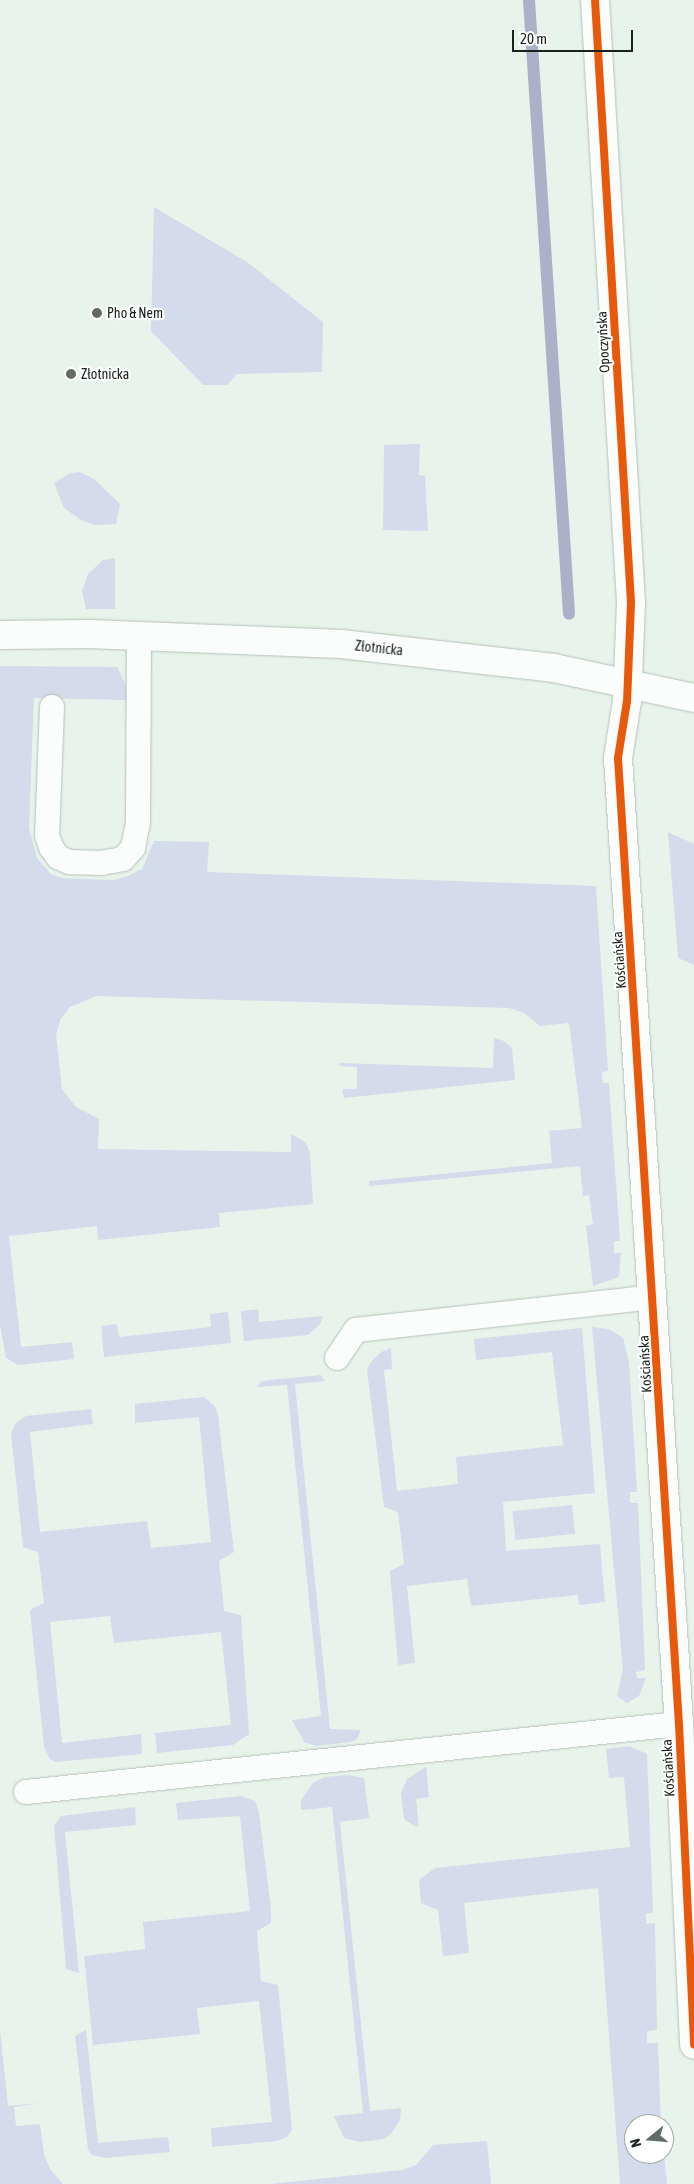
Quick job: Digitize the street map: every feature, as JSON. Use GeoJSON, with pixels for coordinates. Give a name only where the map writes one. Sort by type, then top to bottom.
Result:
{"type":"FeatureCollection","features":[{"type":"Feature","properties":{"kind":"street","name":"Opoczyńska"},"geometry":{"type":"LineString","coordinates":[[594,0],[631,603],[628,682]]}},
{"type":"Feature","properties":{"kind":"street","name":"Złotnicka"},"geometry":{"type":"LineString","coordinates":[[0,635],[139,636],[341,644],[554,668],[628,682],[694,698]]}},
{"type":"Feature","properties":{"kind":"street","name":"Kościańska"},"geometry":{"type":"LineString","coordinates":[[628,682],[618,758],[679,1724],[694,2046]]}},
{"type":"Feature","properties":{"kind":"lane"},"geometry":{"type":"LineString","coordinates":[[52,707],[46,835],[51,847],[58,857],[69,862],[101,863],[123,858],[133,848],[138,822],[139,636]]}},
{"type":"Feature","properties":{"kind":"lane"},"geometry":{"type":"LineString","coordinates":[[336,1358],[356,1330],[653,1297]]}},
{"type":"Feature","properties":{"kind":"lane"},"geometry":{"type":"LineString","coordinates":[[26,1792],[679,1724]]}},
{"type":"Feature","properties":{"kind":"shaded area"},"geometry":{"type":"Polygon","coordinates":[[[154,207],[247,262],[323,322],[322,372],[237,374],[227,385],[203,385],[151,331],[154,207]]]}},
{"type":"Feature","properties":{"kind":"shaded area"},"geometry":{"type":"Polygon","coordinates":[[[420,444],[419,475],[425,476],[428,531],[383,530],[384,445],[420,444]]]}},
{"type":"Feature","properties":{"kind":"shaded area"},"geometry":{"type":"Polygon","coordinates":[[[80,472],[94,479],[120,504],[116,524],[95,525],[81,520],[64,508],[54,483],[70,473],[80,472]]]}},
{"type":"Feature","properties":{"kind":"shaded area"},"geometry":{"type":"Polygon","coordinates":[[[115,558],[115,609],[86,609],[82,591],[88,574],[103,560],[115,558]]]}},
{"type":"Feature","properties":{"kind":"shaded area"},"geometry":{"type":"Polygon","coordinates":[[[0,666],[117,667],[126,686],[127,700],[34,698],[29,828],[37,858],[51,874],[62,878],[114,880],[142,869],[154,841],[209,842],[207,872],[596,886],[608,1071],[602,1072],[603,1083],[609,1083],[620,1241],[614,1241],[614,1253],[621,1253],[619,1277],[593,1286],[586,1226],[593,1224],[589,1195],[583,1196],[580,1166],[369,1186],[369,1181],[552,1163],[549,1131],[582,1128],[569,1023],[540,1026],[524,1013],[509,1008],[96,996],[70,1007],[60,1020],[56,1035],[62,1089],[76,1107],[99,1119],[98,1149],[291,1152],[291,1134],[305,1142],[310,1152],[313,1204],[219,1213],[220,1227],[98,1240],[97,1226],[9,1236],[21,1347],[72,1342],[74,1359],[18,1365],[6,1358],[0,1325],[0,666]]]}},
{"type":"Feature","properties":{"kind":"shaded area"},"geometry":{"type":"Polygon","coordinates":[[[668,832],[694,844],[694,965],[678,958],[668,832]]]}},
{"type":"Feature","properties":{"kind":"shaded area"},"geometry":{"type":"Polygon","coordinates":[[[494,1038],[504,1041],[512,1048],[515,1080],[344,1098],[342,1089],[357,1089],[357,1067],[340,1066],[339,1063],[493,1068],[494,1038]]]}},
{"type":"Feature","properties":{"kind":"shaded area"},"geometry":{"type":"Polygon","coordinates":[[[258,1309],[259,1322],[323,1316],[320,1324],[308,1335],[244,1341],[241,1311],[258,1309]]]}},
{"type":"Feature","properties":{"kind":"shaded area"},"geometry":{"type":"Polygon","coordinates":[[[228,1312],[231,1343],[104,1357],[101,1326],[117,1324],[119,1337],[211,1327],[210,1314],[228,1312]]]}},
{"type":"Feature","properties":{"kind":"shaded area"},"geometry":{"type":"Polygon","coordinates":[[[592,1327],[609,1329],[623,1338],[629,1362],[637,1492],[630,1492],[630,1503],[638,1503],[645,1670],[636,1672],[637,1678],[646,1678],[639,1696],[627,1703],[617,1696],[623,1669],[592,1327]]]}},
{"type":"Feature","properties":{"kind":"shaded area"},"geometry":{"type":"Polygon","coordinates":[[[582,1328],[595,1493],[503,1502],[506,1551],[600,1544],[605,1602],[579,1605],[578,1595],[471,1606],[467,1579],[407,1586],[415,1663],[398,1665],[390,1571],[404,1564],[398,1512],[384,1507],[367,1370],[370,1363],[381,1352],[391,1348],[392,1369],[384,1370],[397,1491],[458,1484],[456,1457],[563,1445],[552,1352],[476,1360],[474,1339],[582,1328]]]}},
{"type":"Feature","properties":{"kind":"shaded area"},"geometry":{"type":"Polygon","coordinates":[[[321,1375],[325,1381],[295,1384],[330,1729],[361,1730],[357,1739],[351,1742],[316,1746],[304,1742],[292,1720],[321,1716],[287,1385],[257,1387],[261,1381],[321,1375]]]}},
{"type":"Feature","properties":{"kind":"shaded area"},"geometry":{"type":"Polygon","coordinates":[[[204,1397],[215,1406],[218,1415],[234,1552],[219,1561],[224,1611],[241,1615],[249,1734],[233,1745],[157,1753],[155,1733],[231,1725],[221,1632],[114,1643],[110,1616],[50,1622],[62,1743],[141,1734],[142,1754],[56,1762],[50,1759],[44,1747],[30,1610],[44,1603],[38,1552],[23,1547],[11,1433],[16,1423],[26,1416],[91,1409],[93,1424],[30,1432],[40,1532],[147,1521],[151,1548],[211,1542],[199,1417],[135,1423],[135,1404],[204,1397]]]}},
{"type":"Feature","properties":{"kind":"shaded area"},"geometry":{"type":"Polygon","coordinates":[[[572,1505],[575,1534],[515,1540],[512,1511],[572,1505]]]}},
{"type":"Feature","properties":{"kind":"shaded area"},"geometry":{"type":"Polygon","coordinates":[[[629,1746],[647,1754],[653,1913],[646,1913],[646,1924],[655,1923],[657,2030],[647,2031],[647,2043],[658,2043],[661,2114],[624,2114],[624,2164],[665,2164],[667,2184],[620,2184],[598,1888],[464,1903],[469,1953],[443,1956],[438,1910],[421,1903],[419,1880],[435,1868],[630,1847],[624,1777],[609,1778],[606,1749],[629,1746]]]}},
{"type":"Feature","properties":{"kind":"shaded area"},"geometry":{"type":"Polygon","coordinates":[[[426,1767],[429,1797],[416,1799],[419,1827],[404,1819],[401,1793],[407,1779],[426,1767]]]}},
{"type":"Feature","properties":{"kind":"shaded area"},"geometry":{"type":"Polygon","coordinates":[[[349,1775],[364,1778],[369,1818],[340,1822],[370,2111],[401,2108],[400,2120],[391,2134],[384,2139],[360,2142],[344,2138],[334,2116],[363,2113],[332,1807],[301,1810],[301,1800],[313,1783],[324,1777],[349,1775]]]}},
{"type":"Feature","properties":{"kind":"shaded area"},"geometry":{"type":"Polygon","coordinates":[[[241,1796],[255,1801],[259,1813],[271,1909],[271,1923],[257,1931],[261,1981],[278,1985],[292,2130],[287,2137],[277,2141],[212,2147],[211,2128],[272,2122],[259,2001],[197,2008],[200,2034],[93,2045],[84,1956],[145,1949],[143,1922],[250,1911],[240,1816],[178,1820],[176,1803],[241,1796]]]}},
{"type":"Feature","properties":{"kind":"shaded area"},"geometry":{"type":"Polygon","coordinates":[[[135,1807],[136,1825],[65,1832],[79,1973],[66,1969],[54,1826],[61,1816],[135,1807]]]}},
{"type":"Feature","properties":{"kind":"shaded area"},"geometry":{"type":"Polygon","coordinates":[[[0,2029],[8,2106],[40,2103],[14,2107],[16,2126],[40,2124],[44,2154],[50,2169],[63,2184],[0,2184],[0,2029]]]}},
{"type":"Feature","properties":{"kind":"shaded area"},"geometry":{"type":"Polygon","coordinates":[[[86,2030],[98,2143],[168,2137],[170,2152],[106,2158],[92,2155],[88,2150],[75,2036],[86,2030]]]}},
{"type":"Feature","properties":{"kind":"shaded area"},"geometry":{"type":"Polygon","coordinates":[[[487,2141],[491,2184],[271,2184],[402,2170],[416,2165],[433,2145],[487,2141]]]}},
{"type":"Feature","properties":{"kind":"waterway"},"geometry":{"type":"LineString","coordinates":[[529,0],[569,614]]}},
{"type":"Feature","properties":{"kind":"cycle path"},"geometry":{"type":"LineString","coordinates":[[595,0],[631,603],[627,701],[618,758],[679,1724],[694,2045]]}},
{"type":"Feature","properties":{"kind":"place","name":"Pho & Nem"},"geometry":{"type":"Point","coordinates":[97,313]}},
{"type":"Feature","properties":{"kind":"place","name":"Złotnicka"},"geometry":{"type":"Point","coordinates":[71,374]}}]}
